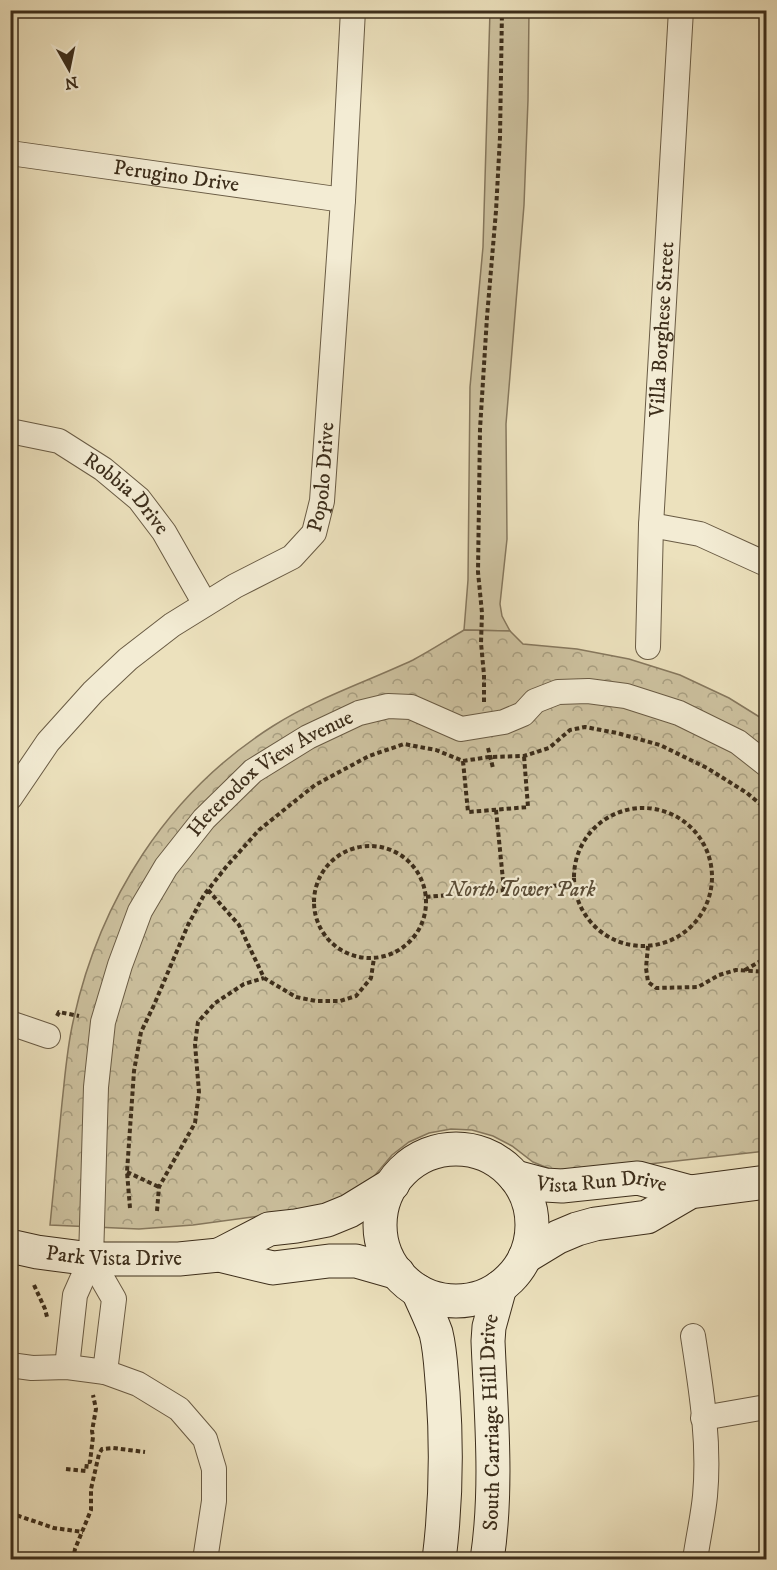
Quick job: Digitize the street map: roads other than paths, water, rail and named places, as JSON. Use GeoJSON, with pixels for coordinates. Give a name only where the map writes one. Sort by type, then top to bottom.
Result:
{"type":"FeatureCollection","features":[{"type":"Feature","properties":{"kind":"street","name":"Popolo Drive"},"geometry":{"type":"LineString","coordinates":[[10,798],[48,742],[93,692],[137,652],[172,625],[205,604],[292,557],[314,533],[322,501],[343,200],[353,10]]}},
{"type":"Feature","properties":{"kind":"street","name":"Villa Borghese Street"},"geometry":{"type":"LineString","coordinates":[[648,647],[651,525],[681,10]]}},
{"type":"Feature","properties":{"kind":"street","name":"Perugino Drive"},"geometry":{"type":"LineString","coordinates":[[10,153],[343,200]]}},
{"type":"Feature","properties":{"kind":"street","name":"Robbia Drive"},"geometry":{"type":"LineString","coordinates":[[10,431],[59,441],[103,469],[139,499],[164,532],[205,604]]}},
{"type":"Feature","properties":{"kind":"street"},"geometry":{"type":"LineString","coordinates":[[651,525],[700,534],[766,564]]}},
{"type":"Feature","properties":{"kind":"street","name":"Heterodox View Avenue"},"geometry":{"type":"LineString","coordinates":[[91,1259],[96,1087],[103,1022],[120,965],[140,911],[166,867],[204,819],[253,771],[308,737],[359,713],[388,706],[411,707],[461,729],[504,722],[523,714],[535,701],[558,692],[588,691],[626,696],[679,713],[738,742],[766,764]]}},
{"type":"Feature","properties":{"kind":"street"},"geometry":{"type":"LineString","coordinates":[[10,1023],[48,1036]]}},
{"type":"Feature","properties":{"kind":"street"},"geometry":{"type":"LineString","coordinates":[[408,1282],[438,1298],[456,1300],[476,1298],[500,1287],[515,1273],[525,1257],[531,1239],[532,1220],[529,1201],[520,1184],[501,1164],[475,1152],[457,1150],[438,1152],[420,1159],[405,1170],[393,1184],[384,1202],[381,1220],[381,1230],[388,1257],[408,1282],[435,1333],[440,1361],[446,1470],[439,1560]]}},
{"type":"Feature","properties":{"kind":"street","name":"Vista Run Drive"},"geometry":{"type":"LineString","coordinates":[[515,1177],[545,1185],[562,1186],[638,1178],[690,1192],[766,1182]]}},
{"type":"Feature","properties":{"kind":"street","name":"Park Vista Drive"},"geometry":{"type":"LineString","coordinates":[[219,1255],[269,1230],[327,1220],[349,1211],[393,1184]]}},
{"type":"Feature","properties":{"kind":"street","name":"Vista Run Drive"},"geometry":{"type":"LineString","coordinates":[[525,1257],[558,1237],[577,1229],[595,1224],[647,1217],[690,1192]]}},
{"type":"Feature","properties":{"kind":"street","name":"Park Vista Drive"},"geometry":{"type":"LineString","coordinates":[[10,1246],[91,1259],[179,1259],[219,1255],[273,1268],[329,1261],[356,1261],[408,1282]]}},
{"type":"Feature","properties":{"kind":"street"},"geometry":{"type":"LineString","coordinates":[[67,1367],[75,1295],[91,1259]]}},
{"type":"Feature","properties":{"kind":"street"},"geometry":{"type":"LineString","coordinates":[[91,1259],[114,1299],[99,1381]]}},
{"type":"Feature","properties":{"kind":"street","name":"South Carriage Hill Drive"},"geometry":{"type":"LineString","coordinates":[[487,1560],[492,1475],[488,1341],[489,1327],[500,1287]]}},
{"type":"Feature","properties":{"kind":"street"},"geometry":{"type":"LineString","coordinates":[[693,1336],[706,1445],[705,1496],[695,1560]]}},
{"type":"Feature","properties":{"kind":"street"},"geometry":{"type":"LineString","coordinates":[[10,1365],[32,1368],[67,1367],[99,1381],[138,1384],[179,1409],[205,1439],[214,1468],[214,1501],[205,1560]]}},
{"type":"Feature","properties":{"kind":"street"},"geometry":{"type":"LineString","coordinates":[[703,1418],[766,1407]]}},
{"type":"Feature","properties":{"kind":"park label","name":"North Tower Park"},"geometry":{"type":"Point","coordinates":[521,890]}}]}
